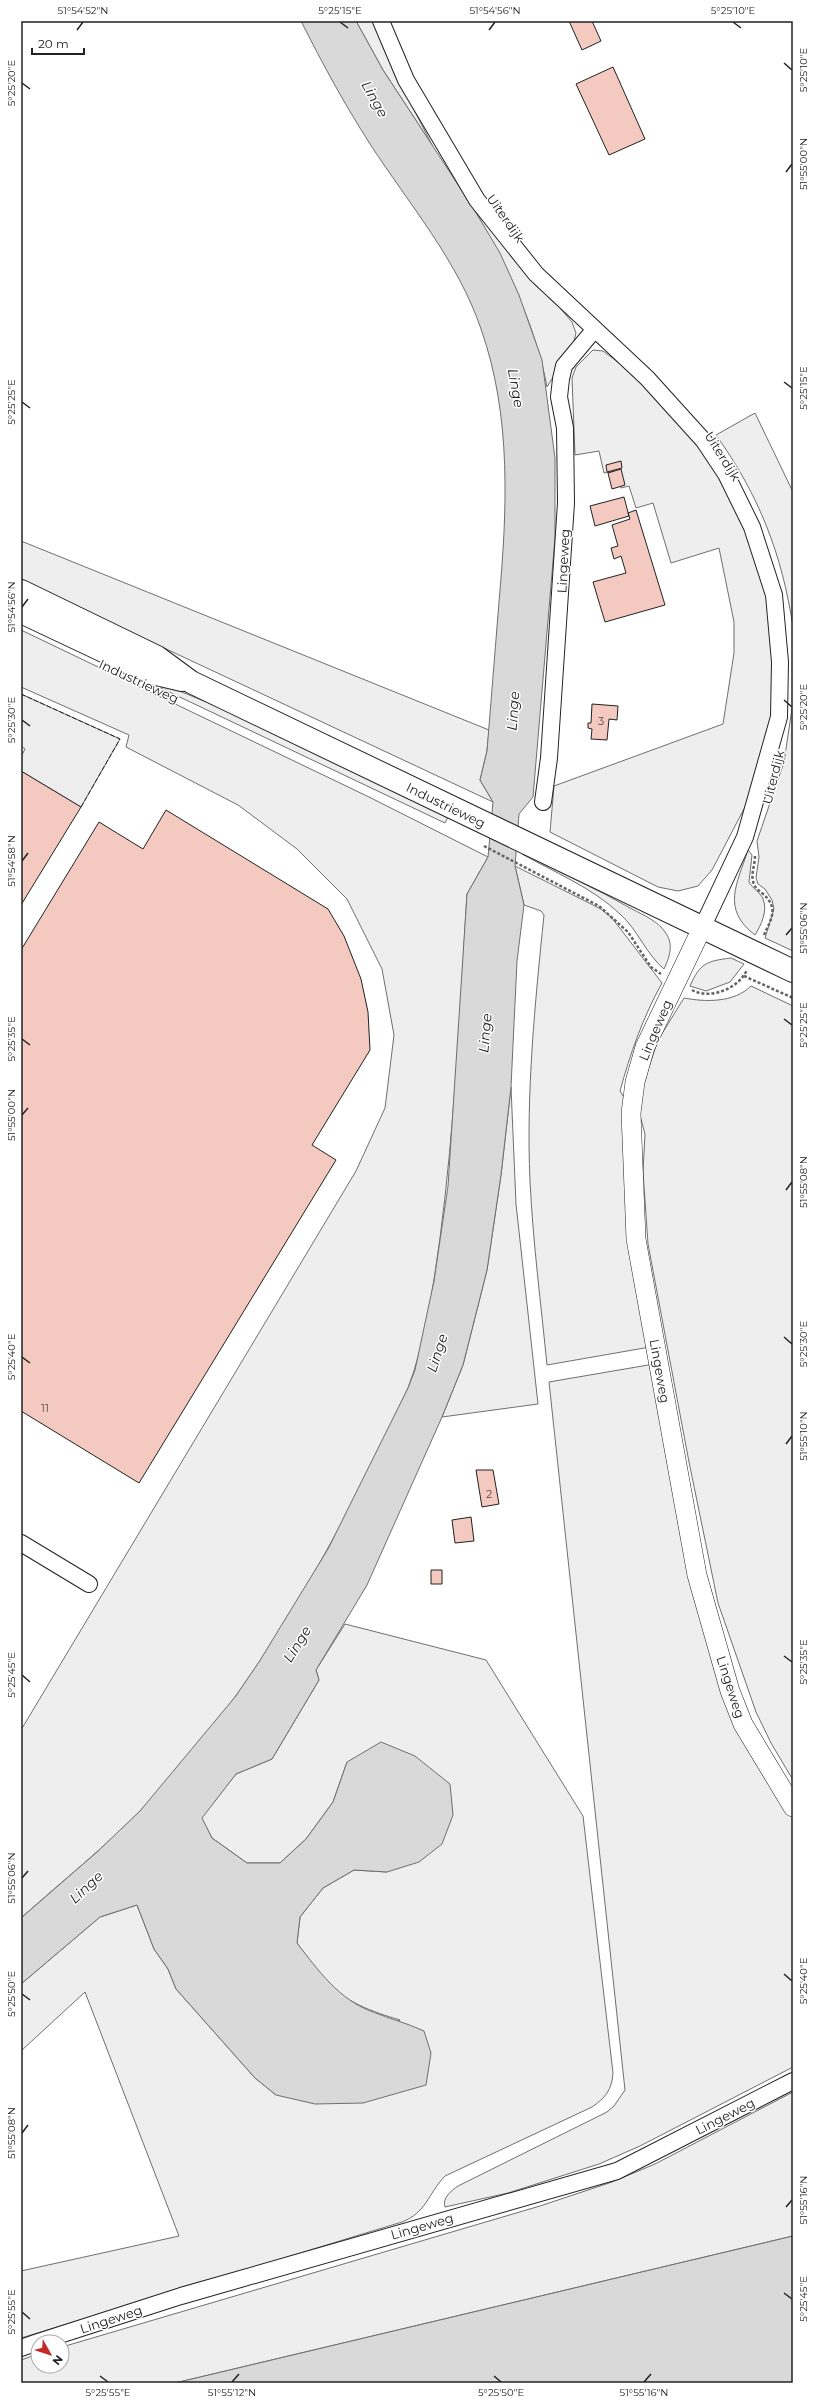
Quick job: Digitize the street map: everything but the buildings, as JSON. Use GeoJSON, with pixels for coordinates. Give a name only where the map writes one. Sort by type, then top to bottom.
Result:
{"type":"FeatureCollection","features":[{"type":"Feature","properties":{"kind":"main road","name":"Industrieweg"},"geometry":{"type":"LineString","coordinates":[[21,592],[157,657],[191,682],[793,971]]}},
{"type":"Feature","properties":{"kind":"main road","name":"Industrieweg"},"geometry":{"type":"LineString","coordinates":[[21,612],[148,672],[191,682]]}},
{"type":"Feature","properties":{"kind":"street","name":"Uiterdijk"},"geometry":{"type":"LineString","coordinates":[[382,21],[406,80],[477,200],[536,274],[594,330],[647,378],[704,441],[726,474],[752,527],[774,595],[780,662],[779,717],[745,837],[702,928]]}},
{"type":"Feature","properties":{"kind":"street","name":"Lingeweg"},"geometry":{"type":"LineString","coordinates":[[543,802],[549,758],[566,503],[565,428],[559,397],[564,366],[594,330]]}},
{"type":"Feature","properties":{"kind":"street","name":"Lingeweg"},"geometry":{"type":"LineString","coordinates":[[702,928],[645,1047],[635,1082],[631,1114],[636,1239],[699,1582],[730,1691],[743,1724],[793,1807]]}},
{"type":"Feature","properties":{"kind":"street"},"geometry":{"type":"LineString","coordinates":[[21,1543],[89,1584]]}},
{"type":"Feature","properties":{"kind":"street","name":"Lingeweg"},"geometry":{"type":"LineString","coordinates":[[63,2334],[181,2296],[617,2171],[793,2081]]}},
{"type":"Feature","properties":{"kind":"path"},"geometry":{"type":"LineString","coordinates":[[478,844],[599,906],[614,917],[628,932],[651,967],[656,972],[703,995],[716,993],[744,976],[771,920],[773,909],[771,902],[754,886],[752,879],[754,850]]}},
{"type":"Feature","properties":{"kind":"path"},"geometry":{"type":"LineString","coordinates":[[744,976],[793,998]]}},
{"type":"Feature","properties":{"kind":"shaded area"},"geometry":{"type":"Polygon","coordinates":[[[356,21],[376,21],[392,66],[432,145],[383,70],[356,21]]]}},
{"type":"Feature","properties":{"kind":"shaded area"},"geometry":{"type":"Polygon","coordinates":[[[472,206],[572,322],[576,333],[573,345],[547,387],[542,364],[527,317],[496,248],[472,206]]]}},
{"type":"Feature","properties":{"kind":"shaded area"},"geometry":{"type":"Polygon","coordinates":[[[593,350],[603,351],[634,374],[709,454],[749,527],[772,620],[773,720],[745,807],[712,870],[698,886],[678,891],[658,887],[550,832],[554,786],[723,724],[734,653],[734,622],[719,548],[671,563],[653,503],[636,508],[629,486],[621,488],[615,471],[604,473],[599,451],[575,455],[572,378],[576,367],[593,350]]]}},
{"type":"Feature","properties":{"kind":"shaded area"},"geometry":{"type":"Polygon","coordinates":[[[755,413],[793,492],[793,627],[782,575],[766,526],[745,480],[716,435],[755,413]]]}},
{"type":"Feature","properties":{"kind":"shaded area"},"geometry":{"type":"Polygon","coordinates":[[[21,541],[489,730],[487,751],[480,780],[493,802],[21,581],[21,541]]]}},
{"type":"Feature","properties":{"kind":"shaded area"},"geometry":{"type":"Polygon","coordinates":[[[21,630],[369,797],[488,857],[467,894],[450,1152],[445,1195],[432,1295],[420,1351],[408,1388],[353,1501],[323,1557],[292,1611],[258,1664],[221,1716],[182,1765],[140,1811],[97,1852],[21,1918],[21,1730],[356,1171],[385,1108],[394,1035],[382,969],[347,899],[297,849],[238,805],[126,747],[129,735],[21,687],[21,630]]]}},
{"type":"Feature","properties":{"kind":"shaded area"},"geometry":{"type":"Polygon","coordinates":[[[125,671],[167,686],[248,720],[448,817],[445,823],[125,671]]]}},
{"type":"Feature","properties":{"kind":"shaded area"},"geometry":{"type":"Polygon","coordinates":[[[21,694],[120,739],[81,807],[21,771],[21,757],[25,749],[21,746],[21,694]]]}},
{"type":"Feature","properties":{"kind":"shaded area"},"geometry":{"type":"Polygon","coordinates":[[[793,702],[793,951],[765,938],[774,909],[772,900],[765,889],[758,884],[756,878],[759,857],[757,841],[784,762],[793,702]]]}},
{"type":"Feature","properties":{"kind":"shaded area"},"geometry":{"type":"Polygon","coordinates":[[[748,850],[752,855],[749,882],[762,897],[765,908],[763,918],[755,935],[744,925],[738,916],[735,906],[736,885],[748,850]]]}},
{"type":"Feature","properties":{"kind":"shaded area"},"geometry":{"type":"Polygon","coordinates":[[[522,854],[605,894],[654,921],[662,928],[669,941],[670,950],[664,969],[652,956],[626,920],[598,896],[522,854]]]}},
{"type":"Feature","properties":{"kind":"shaded area"},"geometry":{"type":"Polygon","coordinates":[[[515,866],[601,909],[612,918],[662,983],[638,1036],[620,1091],[629,1106],[650,1347],[547,1365],[533,1227],[529,1148],[532,1048],[544,915],[541,911],[524,905],[515,866]]]}},
{"type":"Feature","properties":{"kind":"shaded area"},"geometry":{"type":"Polygon","coordinates":[[[731,958],[744,964],[730,982],[706,991],[690,986],[697,972],[705,964],[716,960],[731,958]]]}},
{"type":"Feature","properties":{"kind":"shaded area"},"geometry":{"type":"Polygon","coordinates":[[[751,986],[793,1006],[793,1780],[771,1743],[756,1712],[718,1603],[689,1462],[648,1244],[643,1172],[645,1134],[638,1108],[641,1091],[658,1040],[684,998],[719,1000],[736,996],[751,986]]]}},
{"type":"Feature","properties":{"kind":"shaded area"},"geometry":{"type":"Polygon","coordinates":[[[511,1087],[516,1204],[538,1404],[442,1417],[463,1365],[487,1270],[501,1175],[511,1087]]]}},
{"type":"Feature","properties":{"kind":"shaded area"},"geometry":{"type":"Polygon","coordinates":[[[654,1364],[710,1644],[793,1816],[793,2067],[640,2146],[599,2164],[508,2193],[445,2207],[444,2204],[446,2198],[450,2192],[458,2186],[607,2112],[614,2106],[625,2090],[549,1382],[654,1364]]]}},
{"type":"Feature","properties":{"kind":"shaded area"},"geometry":{"type":"Polygon","coordinates":[[[345,1624],[486,1660],[583,1816],[613,2073],[609,2089],[604,2097],[592,2107],[445,2176],[422,2208],[410,2218],[402,2222],[30,2334],[21,2338],[21,2271],[179,2236],[85,1992],[21,2051],[21,1984],[100,1917],[137,1905],[154,1949],[168,1969],[176,1989],[255,2078],[276,2095],[400,2020],[369,2010],[341,1994],[325,1980],[297,1943],[300,1917],[323,1888],[354,1870],[387,1872],[347,1762],[333,1802],[306,1839],[280,1863],[247,1863],[212,1838],[201,1818],[236,1774],[272,1759],[319,1680],[316,1670],[345,1624]]]}},
{"type":"Feature","properties":{"kind":"shaded area"},"geometry":{"type":"Polygon","coordinates":[[[793,2092],[793,2236],[175,2383],[21,2383],[21,2360],[30,2357],[30,2374],[70,2374],[70,2345],[540,2206],[612,2182],[655,2164],[793,2092]]]}},
{"type":"Feature","properties":{"kind":"water","name":"Linge"},"geometry":{"type":"Polygon","coordinates":[[[301,21],[356,21],[383,70],[472,206],[500,253],[519,295],[542,360],[555,458],[555,538],[533,797],[519,814],[515,866],[524,905],[517,961],[511,1087],[501,1175],[487,1270],[463,1365],[442,1417],[367,1585],[316,1670],[319,1680],[272,1759],[236,1774],[202,1818],[212,1838],[247,1863],[280,1863],[306,1839],[333,1802],[347,1762],[381,1742],[415,1756],[450,1784],[453,1815],[442,1844],[419,1862],[387,1872],[354,1870],[323,1888],[300,1917],[297,1943],[321,1974],[350,2000],[361,2007],[424,2031],[431,2053],[426,2085],[363,2103],[315,2104],[276,2095],[255,2078],[176,1989],[168,1969],[154,1949],[137,1905],[100,1917],[21,1984],[21,1918],[97,1852],[140,1811],[235,1697],[259,1662],[328,1549],[408,1388],[415,1370],[434,1281],[448,1186],[467,894],[488,857],[493,802],[480,780],[487,751],[504,533],[505,464],[498,396],[491,362],[481,329],[459,280],[432,234],[370,144],[334,84],[301,21]]]}},
{"type":"Feature","properties":{"kind":"water"},"geometry":{"type":"Polygon","coordinates":[[[793,2236],[793,2383],[175,2383],[793,2236]]]}},
{"type":"Feature","properties":{"kind":"fence"},"geometry":{"type":"LineString","coordinates":[[21,694],[120,739],[81,807]]}}]}
